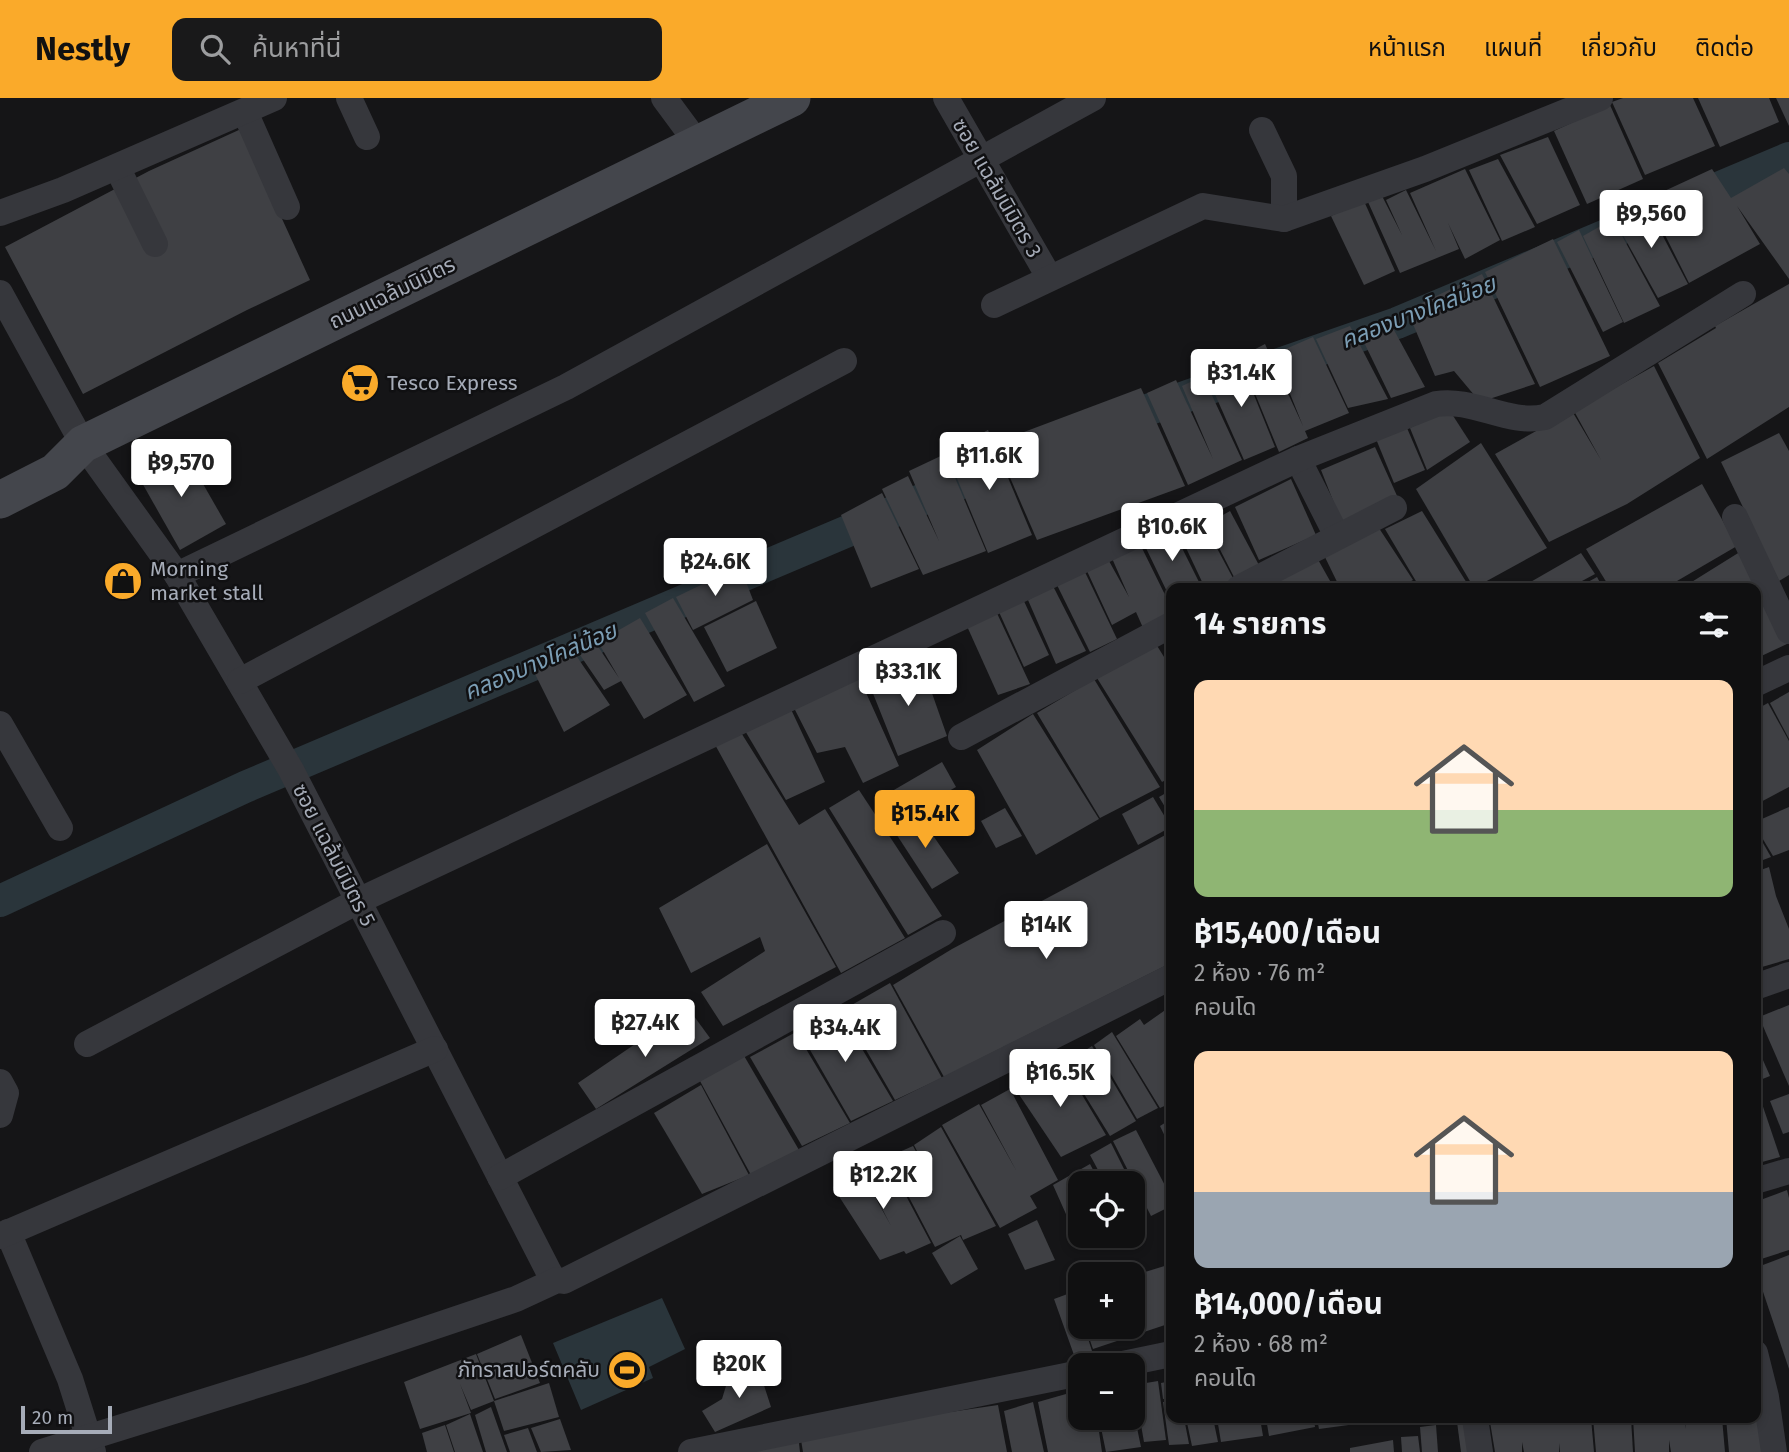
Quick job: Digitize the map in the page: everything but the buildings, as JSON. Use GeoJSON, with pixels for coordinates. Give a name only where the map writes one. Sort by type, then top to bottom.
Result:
{"type":"FeatureCollection","features":[{"type":"Feature","properties":{"kind":"street"},"geometry":{"type":"LineString","coordinates":[[0,213],[63,190],[274,98]]}},
{"type":"Feature","properties":{"kind":"street"},"geometry":{"type":"LineString","coordinates":[[349,98],[366,137]]}},
{"type":"Feature","properties":{"kind":"street"},"geometry":{"type":"LineString","coordinates":[[664,98],[698,144]]}},
{"type":"Feature","properties":{"kind":"street","name":"ถนนแฉล้มนิมิตร"},"geometry":{"type":"LineString","coordinates":[[0,499],[55,472],[83,444],[792,98]]}},
{"type":"Feature","properties":{"kind":"street","name":"ซอย แฉล้มนิมิตร 3"},"geometry":{"type":"LineString","coordinates":[[946,98],[1049,277]]}},
{"type":"Feature","properties":{"kind":"street"},"geometry":{"type":"LineString","coordinates":[[177,575],[566,387],[1093,98]]}},
{"type":"Feature","properties":{"kind":"street"},"geometry":{"type":"LineString","coordinates":[[994,305],[1203,206],[1284,219],[1425,169],[1600,98]]}},
{"type":"Feature","properties":{"kind":"street"},"geometry":{"type":"LineString","coordinates":[[245,112],[287,207]]}},
{"type":"Feature","properties":{"kind":"street"},"geometry":{"type":"LineString","coordinates":[[1262,130],[1284,176],[1284,219]]}},
{"type":"Feature","properties":{"kind":"street"},"geometry":{"type":"LineString","coordinates":[[117,167],[155,244]]}},
{"type":"Feature","properties":{"kind":"street","name":"ซอย แฉล้มนิมิตร 5"},"geometry":{"type":"LineString","coordinates":[[0,293],[83,444],[177,575],[240,681],[285,761],[552,1278],[557,1280]]}},
{"type":"Feature","properties":{"kind":"street"},"geometry":{"type":"LineString","coordinates":[[87,1044],[358,901],[1298,459],[1436,404],[1455,402],[1517,419],[1545,417],[1744,294]]}},
{"type":"Feature","properties":{"kind":"street"},"geometry":{"type":"LineString","coordinates":[[240,681],[844,361]]}},
{"type":"Feature","properties":{"kind":"street"},"geometry":{"type":"LineString","coordinates":[[1298,459],[1337,536]]}},
{"type":"Feature","properties":{"kind":"street"},"geometry":{"type":"LineString","coordinates":[[1248,583],[1394,508]]}},
{"type":"Feature","properties":{"kind":"street"},"geometry":{"type":"LineString","coordinates":[[1734,517],[1789,631]]}},
{"type":"Feature","properties":{"kind":"street"},"geometry":{"type":"LineString","coordinates":[[961,737],[1166,628]]}},
{"type":"Feature","properties":{"kind":"street"},"geometry":{"type":"LineString","coordinates":[[1761,681],[1789,668]]}},
{"type":"Feature","properties":{"kind":"street"},"geometry":{"type":"LineString","coordinates":[[0,723],[60,828]]}},
{"type":"Feature","properties":{"kind":"street"},"geometry":{"type":"LineString","coordinates":[[500,1177],[943,933]]}},
{"type":"Feature","properties":{"kind":"street"},"geometry":{"type":"LineString","coordinates":[[1761,984],[1789,975]]}},
{"type":"Feature","properties":{"kind":"street"},"geometry":{"type":"LineString","coordinates":[[42,1452],[91,1445],[516,1299],[557,1280],[564,1280],[1166,980]]}},
{"type":"Feature","properties":{"kind":"street"},"geometry":{"type":"LineString","coordinates":[[91,1445],[70,1379],[4,1234],[435,1049]]}},
{"type":"Feature","properties":{"kind":"street"},"geometry":{"type":"LineString","coordinates":[[0,1082],[6,1093],[0,1115]]}},
{"type":"Feature","properties":{"kind":"street"},"geometry":{"type":"LineString","coordinates":[[1761,1179],[1789,1171]]}},
{"type":"Feature","properties":{"kind":"street"},"geometry":{"type":"LineString","coordinates":[[1145,1359],[1166,1355]]}},
{"type":"Feature","properties":{"kind":"street"},"geometry":{"type":"LineString","coordinates":[[691,1452],[1068,1375]]}},
{"type":"Feature","properties":{"kind":"street"},"geometry":{"type":"LineString","coordinates":[[1761,1377],[1774,1452]]}},
{"type":"Feature","properties":{"kind":"street"},"geometry":{"type":"LineString","coordinates":[[1476,1423],[1480,1452]]}},
{"type":"Feature","properties":{"kind":"shaded area"},"geometry":{"type":"Polygon","coordinates":[[[662,1298],[685,1349],[649,1367],[653,1378],[581,1410],[553,1343],[662,1298]]]}},
{"type":"Feature","properties":{"kind":"waterway","name":"คลองบางโคล่น้อย"},"geometry":{"type":"LineString","coordinates":[[1110,423],[1397,323],[1789,158]]}},
{"type":"Feature","properties":{"kind":"waterway","name":"คลองบางโคล่น้อย"},"geometry":{"type":"LineString","coordinates":[[0,901],[245,787],[961,483]]}},
{"type":"Feature","properties":{"kind":"place","name":"Tesco Express"},"geometry":{"type":"Point","coordinates":[360,383]}},
{"type":"Feature","properties":{"kind":"place","name":"Morning market stall"},"geometry":{"type":"Point","coordinates":[123,581]}},
{"type":"Feature","properties":{"kind":"place","name":"ภัทราสปอร์ตคลับ"},"geometry":{"type":"Point","coordinates":[627,1370]}}]}
